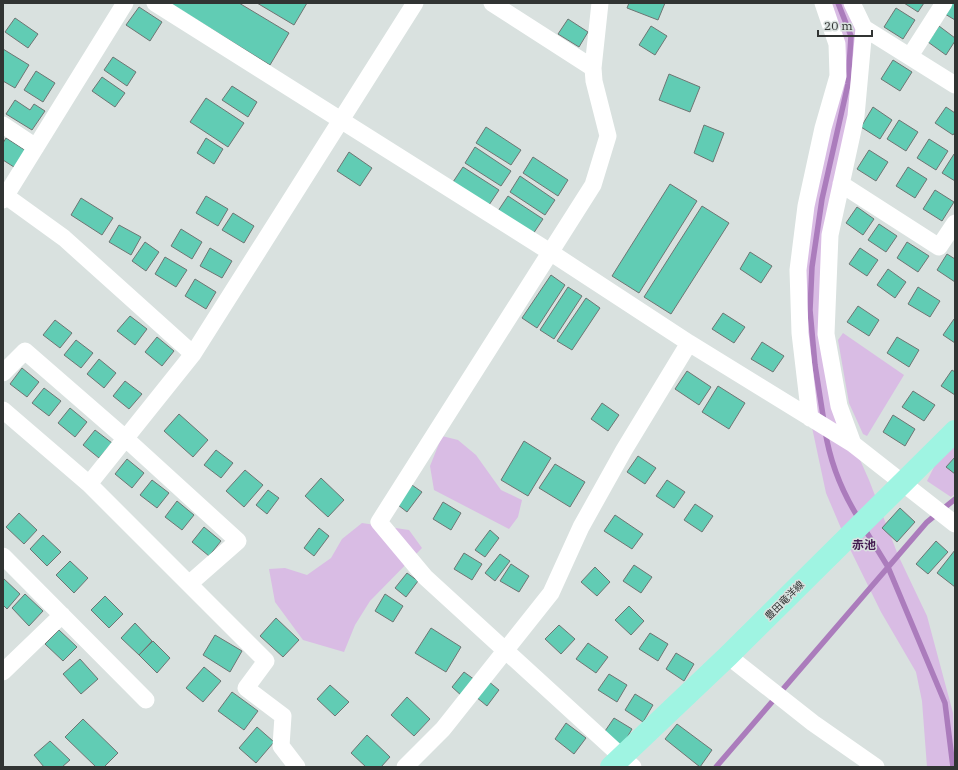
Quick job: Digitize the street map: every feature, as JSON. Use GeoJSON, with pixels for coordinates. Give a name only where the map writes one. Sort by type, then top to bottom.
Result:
{"type":"FeatureCollection","features":[{"type":"Feature","properties":{"kind":"main road","name":"豊田竜洋線"},"geometry":{"type":"LineString","coordinates":[[622,764],[728,656],[955,431]]}},
{"type":"Feature","properties":{"kind":"street"},"geometry":{"type":"LineString","coordinates":[[125,3],[4,197],[64,238],[193,354]]}},
{"type":"Feature","properties":{"kind":"street"},"geometry":{"type":"LineString","coordinates":[[155,3],[341,122],[550,252],[689,343],[853,444],[902,484],[955,524]]}},
{"type":"Feature","properties":{"kind":"street"},"geometry":{"type":"LineString","coordinates":[[89,484],[193,354],[415,3]]}},
{"type":"Feature","properties":{"kind":"street"},"geometry":{"type":"LineString","coordinates":[[492,3],[593,68]]}},
{"type":"Feature","properties":{"kind":"street"},"geometry":{"type":"LineString","coordinates":[[600,3],[593,68],[594,81],[608,136],[593,185],[379,522],[425,577],[506,652],[622,764]]}},
{"type":"Feature","properties":{"kind":"street"},"geometry":{"type":"LineString","coordinates":[[810,418],[800,333],[798,270],[806,206],[823,128],[838,76],[837,44],[823,3]]}},
{"type":"Feature","properties":{"kind":"street"},"geometry":{"type":"LineString","coordinates":[[852,3],[864,28],[856,116],[830,235],[826,334],[839,406],[853,444]]}},
{"type":"Feature","properties":{"kind":"street"},"geometry":{"type":"LineString","coordinates":[[910,56],[944,3]]}},
{"type":"Feature","properties":{"kind":"street"},"geometry":{"type":"LineString","coordinates":[[864,28],[955,85]]}},
{"type":"Feature","properties":{"kind":"street"},"geometry":{"type":"LineString","coordinates":[[3,126],[36,147]]}},
{"type":"Feature","properties":{"kind":"street"},"geometry":{"type":"LineString","coordinates":[[841,184],[940,247],[955,223]]}},
{"type":"Feature","properties":{"kind":"street"},"geometry":{"type":"LineString","coordinates":[[405,767],[443,729],[506,652],[551,593],[581,527],[624,450],[689,343]]}},
{"type":"Feature","properties":{"kind":"street"},"geometry":{"type":"LineString","coordinates":[[3,373],[26,351],[126,438],[238,541],[189,584]]}},
{"type":"Feature","properties":{"kind":"street"},"geometry":{"type":"LineString","coordinates":[[3,410],[89,484],[266,661],[246,688],[283,716],[281,746],[297,767]]}},
{"type":"Feature","properties":{"kind":"street"},"geometry":{"type":"LineString","coordinates":[[3,556],[146,700]]}},
{"type":"Feature","properties":{"kind":"street"},"geometry":{"type":"LineString","coordinates":[[3,672],[62,616]]}},
{"type":"Feature","properties":{"kind":"street"},"geometry":{"type":"LineString","coordinates":[[728,656],[813,723],[876,767]]}},
{"type":"Feature","properties":{"kind":"shaded area"},"geometry":{"type":"Polygon","coordinates":[[[821,3],[852,3],[864,28],[828,281],[836,391],[849,435],[869,480],[898,555],[927,616],[953,713],[955,767],[927,767],[922,701],[916,672],[881,612],[849,547],[826,493],[810,418],[798,282],[837,44],[821,3]]]}},
{"type":"Feature","properties":{"kind":"shaded area"},"geometry":{"type":"Polygon","coordinates":[[[843,333],[904,375],[867,436],[863,434],[849,403],[838,340],[843,333]]]}},
{"type":"Feature","properties":{"kind":"shaded area"},"geometry":{"type":"Polygon","coordinates":[[[442,436],[458,440],[476,455],[501,490],[522,500],[518,517],[509,529],[434,490],[430,466],[442,436]]]}},
{"type":"Feature","properties":{"kind":"shaded area"},"geometry":{"type":"Polygon","coordinates":[[[955,446],[955,494],[951,497],[927,481],[936,463],[955,446]]]}},
{"type":"Feature","properties":{"kind":"shaded area"},"geometry":{"type":"Polygon","coordinates":[[[362,523],[409,530],[422,548],[370,601],[355,625],[344,652],[303,640],[275,602],[269,569],[285,568],[307,575],[331,558],[342,539],[362,523]]]}},
{"type":"Feature","properties":{"kind":"building"},"geometry":{"type":"Polygon","coordinates":[[[169,3],[239,3],[289,33],[270,65],[169,3]]]}},
{"type":"Feature","properties":{"kind":"building"},"geometry":{"type":"Polygon","coordinates":[[[257,3],[307,3],[294,25],[257,3]]]}},
{"type":"Feature","properties":{"kind":"building"},"geometry":{"type":"Polygon","coordinates":[[[629,3],[665,3],[658,20],[627,8],[629,3]]]}},
{"type":"Feature","properties":{"kind":"building"},"geometry":{"type":"Polygon","coordinates":[[[904,3],[924,3],[918,12],[904,3]]]}},
{"type":"Feature","properties":{"kind":"building"},"geometry":{"type":"Polygon","coordinates":[[[952,3],[955,3],[955,20],[945,14],[952,3]]]}},
{"type":"Feature","properties":{"kind":"building"},"geometry":{"type":"Polygon","coordinates":[[[139,7],[162,22],[150,41],[126,25],[139,7]]]}},
{"type":"Feature","properties":{"kind":"building"},"geometry":{"type":"Polygon","coordinates":[[[896,8],[915,20],[903,39],[884,27],[896,8]]]}},
{"type":"Feature","properties":{"kind":"building"},"geometry":{"type":"Polygon","coordinates":[[[15,18],[38,34],[28,48],[5,32],[15,18]]]}},
{"type":"Feature","properties":{"kind":"building"},"geometry":{"type":"Polygon","coordinates":[[[568,19],[588,32],[579,47],[558,34],[568,19]]]}},
{"type":"Feature","properties":{"kind":"building"},"geometry":{"type":"Polygon","coordinates":[[[651,26],[667,36],[655,55],[639,45],[651,26]]]}},
{"type":"Feature","properties":{"kind":"building"},"geometry":{"type":"Polygon","coordinates":[[[939,26],[955,38],[955,41],[946,55],[928,42],[939,26]]]}},
{"type":"Feature","properties":{"kind":"building"},"geometry":{"type":"Polygon","coordinates":[[[3,49],[29,65],[15,88],[3,81],[3,49]]]}},
{"type":"Feature","properties":{"kind":"building"},"geometry":{"type":"Polygon","coordinates":[[[113,57],[136,72],[127,86],[104,70],[113,57]]]}},
{"type":"Feature","properties":{"kind":"building"},"geometry":{"type":"Polygon","coordinates":[[[893,60],[912,72],[900,91],[881,79],[893,60]]]}},
{"type":"Feature","properties":{"kind":"building"},"geometry":{"type":"Polygon","coordinates":[[[36,71],[55,83],[43,102],[24,90],[36,71]]]}},
{"type":"Feature","properties":{"kind":"building"},"geometry":{"type":"Polygon","coordinates":[[[669,74],[700,87],[690,112],[659,100],[669,74]]]}},
{"type":"Feature","properties":{"kind":"building"},"geometry":{"type":"Polygon","coordinates":[[[102,77],[125,93],[115,107],[92,91],[102,77]]]}},
{"type":"Feature","properties":{"kind":"building"},"geometry":{"type":"Polygon","coordinates":[[[232,86],[257,102],[248,117],[222,100],[232,86]]]}},
{"type":"Feature","properties":{"kind":"building"},"geometry":{"type":"Polygon","coordinates":[[[206,98],[244,123],[228,147],[190,122],[206,98]]]}},
{"type":"Feature","properties":{"kind":"building"},"geometry":{"type":"Polygon","coordinates":[[[15,100],[30,110],[34,104],[45,111],[32,130],[6,114],[15,100]]]}},
{"type":"Feature","properties":{"kind":"building"},"geometry":{"type":"Polygon","coordinates":[[[873,107],[892,120],[880,139],[861,127],[873,107]]]}},
{"type":"Feature","properties":{"kind":"building"},"geometry":{"type":"Polygon","coordinates":[[[946,107],[955,113],[955,132],[953,135],[935,123],[946,107]]]}},
{"type":"Feature","properties":{"kind":"building"},"geometry":{"type":"Polygon","coordinates":[[[899,120],[918,132],[906,151],[887,139],[899,120]]]}},
{"type":"Feature","properties":{"kind":"building"},"geometry":{"type":"Polygon","coordinates":[[[704,125],[724,133],[713,162],[694,153],[704,125]]]}},
{"type":"Feature","properties":{"kind":"building"},"geometry":{"type":"Polygon","coordinates":[[[486,127],[521,150],[511,165],[476,143],[486,127]]]}},
{"type":"Feature","properties":{"kind":"building"},"geometry":{"type":"Polygon","coordinates":[[[6,138],[28,152],[17,169],[3,160],[3,143],[6,138]]]}},
{"type":"Feature","properties":{"kind":"building"},"geometry":{"type":"Polygon","coordinates":[[[206,138],[223,149],[214,164],[197,153],[206,138]]]}},
{"type":"Feature","properties":{"kind":"building"},"geometry":{"type":"Polygon","coordinates":[[[929,139],[948,151],[936,170],[917,158],[929,139]]]}},
{"type":"Feature","properties":{"kind":"building"},"geometry":{"type":"Polygon","coordinates":[[[475,147],[511,171],[501,186],[465,163],[475,147]]]}},
{"type":"Feature","properties":{"kind":"building"},"geometry":{"type":"Polygon","coordinates":[[[869,150],[888,162],[876,181],[857,169],[869,150]]]}},
{"type":"Feature","properties":{"kind":"building"},"geometry":{"type":"Polygon","coordinates":[[[349,152],[372,168],[360,186],[337,171],[349,152]]]}},
{"type":"Feature","properties":{"kind":"building"},"geometry":{"type":"Polygon","coordinates":[[[955,154],[955,181],[942,173],[955,154]]]}},
{"type":"Feature","properties":{"kind":"building"},"geometry":{"type":"Polygon","coordinates":[[[533,157],[568,180],[558,196],[523,173],[533,157]]]}},
{"type":"Feature","properties":{"kind":"building"},"geometry":{"type":"Polygon","coordinates":[[[463,167],[499,190],[489,205],[453,182],[463,167]]]}},
{"type":"Feature","properties":{"kind":"building"},"geometry":{"type":"Polygon","coordinates":[[[908,167],[927,179],[915,198],[896,186],[908,167]]]}},
{"type":"Feature","properties":{"kind":"building"},"geometry":{"type":"Polygon","coordinates":[[[520,176],[555,200],[545,215],[510,192],[520,176]]]}},
{"type":"Feature","properties":{"kind":"building"},"geometry":{"type":"Polygon","coordinates":[[[670,184],[697,201],[639,293],[612,276],[670,184]]]}},
{"type":"Feature","properties":{"kind":"building"},"geometry":{"type":"Polygon","coordinates":[[[935,190],[954,202],[942,221],[923,209],[935,190]]]}},
{"type":"Feature","properties":{"kind":"building"},"geometry":{"type":"Polygon","coordinates":[[[206,196],[228,209],[218,226],[196,213],[206,196]]]}},
{"type":"Feature","properties":{"kind":"building"},"geometry":{"type":"Polygon","coordinates":[[[508,196],[543,219],[533,234],[498,211],[508,196]]]}},
{"type":"Feature","properties":{"kind":"building"},"geometry":{"type":"Polygon","coordinates":[[[81,198],[113,218],[102,235],[71,215],[81,198]]]}},
{"type":"Feature","properties":{"kind":"building"},"geometry":{"type":"Polygon","coordinates":[[[702,206],[729,223],[671,314],[644,297],[702,206]]]}},
{"type":"Feature","properties":{"kind":"building"},"geometry":{"type":"Polygon","coordinates":[[[857,207],[874,219],[863,235],[846,223],[857,207]]]}},
{"type":"Feature","properties":{"kind":"building"},"geometry":{"type":"Polygon","coordinates":[[[233,213],[254,226],[244,243],[222,230],[233,213]]]}},
{"type":"Feature","properties":{"kind":"building"},"geometry":{"type":"Polygon","coordinates":[[[879,224],[897,236],[886,252],[868,240],[879,224]]]}},
{"type":"Feature","properties":{"kind":"building"},"geometry":{"type":"Polygon","coordinates":[[[119,225],[141,237],[131,255],[109,242],[119,225]]]}},
{"type":"Feature","properties":{"kind":"building"},"geometry":{"type":"Polygon","coordinates":[[[181,229],[202,242],[192,259],[171,246],[181,229]]]}},
{"type":"Feature","properties":{"kind":"building"},"geometry":{"type":"Polygon","coordinates":[[[145,242],[159,252],[146,271],[132,261],[145,242]]]}},
{"type":"Feature","properties":{"kind":"building"},"geometry":{"type":"Polygon","coordinates":[[[907,242],[929,256],[918,272],[897,258],[907,242]]]}},
{"type":"Feature","properties":{"kind":"building"},"geometry":{"type":"Polygon","coordinates":[[[210,248],[232,261],[222,278],[200,266],[210,248]]]}},
{"type":"Feature","properties":{"kind":"building"},"geometry":{"type":"Polygon","coordinates":[[[860,248],[878,260],[867,276],[849,264],[860,248]]]}},
{"type":"Feature","properties":{"kind":"building"},"geometry":{"type":"Polygon","coordinates":[[[750,252],[772,266],[761,283],[740,269],[750,252]]]}},
{"type":"Feature","properties":{"kind":"building"},"geometry":{"type":"Polygon","coordinates":[[[947,254],[955,259],[955,282],[937,270],[947,254]]]}},
{"type":"Feature","properties":{"kind":"building"},"geometry":{"type":"Polygon","coordinates":[[[165,257],[187,270],[176,287],[155,274],[165,257]]]}},
{"type":"Feature","properties":{"kind":"building"},"geometry":{"type":"Polygon","coordinates":[[[888,269],[906,282],[895,298],[877,285],[888,269]]]}},
{"type":"Feature","properties":{"kind":"building"},"geometry":{"type":"Polygon","coordinates":[[[551,275],[565,285],[537,328],[522,318],[551,275]]]}},
{"type":"Feature","properties":{"kind":"building"},"geometry":{"type":"Polygon","coordinates":[[[195,279],[216,292],[206,309],[185,296],[195,279]]]}},
{"type":"Feature","properties":{"kind":"building"},"geometry":{"type":"Polygon","coordinates":[[[568,287],[582,296],[554,339],[540,330],[568,287]]]}},
{"type":"Feature","properties":{"kind":"building"},"geometry":{"type":"Polygon","coordinates":[[[918,287],[940,301],[930,317],[908,304],[918,287]]]}},
{"type":"Feature","properties":{"kind":"building"},"geometry":{"type":"Polygon","coordinates":[[[586,298],[600,308],[572,350],[557,341],[586,298]]]}},
{"type":"Feature","properties":{"kind":"building"},"geometry":{"type":"Polygon","coordinates":[[[858,306],[879,320],[869,336],[847,322],[858,306]]]}},
{"type":"Feature","properties":{"kind":"building"},"geometry":{"type":"Polygon","coordinates":[[[723,313],[745,327],[734,343],[712,329],[723,313]]]}},
{"type":"Feature","properties":{"kind":"building"},"geometry":{"type":"Polygon","coordinates":[[[130,316],[147,329],[135,345],[117,331],[130,316]]]}},
{"type":"Feature","properties":{"kind":"building"},"geometry":{"type":"Polygon","coordinates":[[[954,319],[955,320],[955,343],[943,335],[954,319]]]}},
{"type":"Feature","properties":{"kind":"building"},"geometry":{"type":"Polygon","coordinates":[[[55,320],[72,333],[60,348],[43,335],[55,320]]]}},
{"type":"Feature","properties":{"kind":"building"},"geometry":{"type":"Polygon","coordinates":[[[157,337],[174,351],[162,366],[145,352],[157,337]]]}},
{"type":"Feature","properties":{"kind":"building"},"geometry":{"type":"Polygon","coordinates":[[[897,337],[919,350],[909,367],[887,353],[897,337]]]}},
{"type":"Feature","properties":{"kind":"building"},"geometry":{"type":"Polygon","coordinates":[[[76,340],[93,353],[81,368],[64,355],[76,340]]]}},
{"type":"Feature","properties":{"kind":"building"},"geometry":{"type":"Polygon","coordinates":[[[762,342],[784,356],[773,372],[751,359],[762,342]]]}},
{"type":"Feature","properties":{"kind":"building"},"geometry":{"type":"Polygon","coordinates":[[[99,359],[116,373],[104,388],[87,374],[99,359]]]}},
{"type":"Feature","properties":{"kind":"building"},"geometry":{"type":"Polygon","coordinates":[[[22,368],[39,382],[27,397],[10,384],[22,368]]]}},
{"type":"Feature","properties":{"kind":"building"},"geometry":{"type":"Polygon","coordinates":[[[952,370],[955,372],[955,395],[941,386],[952,370]]]}},
{"type":"Feature","properties":{"kind":"building"},"geometry":{"type":"Polygon","coordinates":[[[687,371],[711,387],[699,405],[675,389],[687,371]]]}},
{"type":"Feature","properties":{"kind":"building"},"geometry":{"type":"Polygon","coordinates":[[[125,381],[142,394],[129,409],[113,396],[125,381]]]}},
{"type":"Feature","properties":{"kind":"building"},"geometry":{"type":"Polygon","coordinates":[[[718,386],[745,403],[729,429],[702,412],[718,386]]]}},
{"type":"Feature","properties":{"kind":"building"},"geometry":{"type":"Polygon","coordinates":[[[44,388],[61,401],[49,416],[32,403],[44,388]]]}},
{"type":"Feature","properties":{"kind":"building"},"geometry":{"type":"Polygon","coordinates":[[[913,391],[935,405],[924,421],[902,407],[913,391]]]}},
{"type":"Feature","properties":{"kind":"building"},"geometry":{"type":"Polygon","coordinates":[[[602,403],[619,415],[608,431],[591,419],[602,403]]]}},
{"type":"Feature","properties":{"kind":"building"},"geometry":{"type":"Polygon","coordinates":[[[70,408],[87,422],[75,437],[58,423],[70,408]]]}},
{"type":"Feature","properties":{"kind":"building"},"geometry":{"type":"Polygon","coordinates":[[[179,414],[208,440],[193,457],[164,431],[179,414]]]}},
{"type":"Feature","properties":{"kind":"building"},"geometry":{"type":"Polygon","coordinates":[[[893,415],[915,429],[905,446],[883,432],[893,415]]]}},
{"type":"Feature","properties":{"kind":"building"},"geometry":{"type":"Polygon","coordinates":[[[95,430],[112,443],[99,458],[83,445],[95,430]]]}},
{"type":"Feature","properties":{"kind":"building"},"geometry":{"type":"Polygon","coordinates":[[[524,441],[551,458],[528,496],[501,480],[524,441]]]}},
{"type":"Feature","properties":{"kind":"building"},"geometry":{"type":"Polygon","coordinates":[[[216,450],[233,463],[221,478],[204,465],[216,450]]]}},
{"type":"Feature","properties":{"kind":"building"},"geometry":{"type":"Polygon","coordinates":[[[638,456],[656,468],[645,484],[627,472],[638,456]]]}},
{"type":"Feature","properties":{"kind":"building"},"geometry":{"type":"Polygon","coordinates":[[[955,457],[955,474],[946,467],[955,457]]]}},
{"type":"Feature","properties":{"kind":"building"},"geometry":{"type":"Polygon","coordinates":[[[127,459],[144,473],[132,488],[115,474],[127,459]]]}},
{"type":"Feature","properties":{"kind":"building"},"geometry":{"type":"Polygon","coordinates":[[[555,464],[585,482],[570,507],[539,488],[555,464]]]}},
{"type":"Feature","properties":{"kind":"building"},"geometry":{"type":"Polygon","coordinates":[[[245,470],[263,485],[244,507],[226,491],[245,470]]]}},
{"type":"Feature","properties":{"kind":"building"},"geometry":{"type":"Polygon","coordinates":[[[321,478],[344,500],[328,517],[305,496],[321,478]]]}},
{"type":"Feature","properties":{"kind":"building"},"geometry":{"type":"Polygon","coordinates":[[[152,480],[169,493],[157,508],[140,495],[152,480]]]}},
{"type":"Feature","properties":{"kind":"building"},"geometry":{"type":"Polygon","coordinates":[[[667,480],[685,492],[674,508],[656,496],[667,480]]]}},
{"type":"Feature","properties":{"kind":"building"},"geometry":{"type":"Polygon","coordinates":[[[412,485],[422,492],[407,512],[398,505],[412,485]]]}},
{"type":"Feature","properties":{"kind":"building"},"geometry":{"type":"Polygon","coordinates":[[[268,490],[279,498],[267,514],[256,505],[268,490]]]}},
{"type":"Feature","properties":{"kind":"building"},"geometry":{"type":"Polygon","coordinates":[[[177,501],[194,515],[182,530],[165,517],[177,501]]]}},
{"type":"Feature","properties":{"kind":"building"},"geometry":{"type":"Polygon","coordinates":[[[443,502],[461,513],[451,530],[433,519],[443,502]]]}},
{"type":"Feature","properties":{"kind":"building"},"geometry":{"type":"Polygon","coordinates":[[[695,504],[713,516],[702,532],[684,520],[695,504]]]}},
{"type":"Feature","properties":{"kind":"building"},"geometry":{"type":"Polygon","coordinates":[[[900,508],[915,522],[897,542],[882,528],[900,508]]]}},
{"type":"Feature","properties":{"kind":"building"},"geometry":{"type":"Polygon","coordinates":[[[19,513],[37,530],[24,544],[6,527],[19,513]]]}},
{"type":"Feature","properties":{"kind":"building"},"geometry":{"type":"Polygon","coordinates":[[[615,515],[643,534],[632,549],[604,531],[615,515]]]}},
{"type":"Feature","properties":{"kind":"building"},"geometry":{"type":"Polygon","coordinates":[[[204,527],[221,541],[209,556],[192,542],[204,527]]]}},
{"type":"Feature","properties":{"kind":"building"},"geometry":{"type":"Polygon","coordinates":[[[319,528],[329,536],[314,556],[304,548],[319,528]]]}},
{"type":"Feature","properties":{"kind":"building"},"geometry":{"type":"Polygon","coordinates":[[[490,530],[499,538],[485,557],[475,550],[490,530]]]}},
{"type":"Feature","properties":{"kind":"building"},"geometry":{"type":"Polygon","coordinates":[[[43,535],[61,552],[47,566],[30,549],[43,535]]]}},
{"type":"Feature","properties":{"kind":"building"},"geometry":{"type":"Polygon","coordinates":[[[936,541],[948,552],[928,574],[916,564],[936,541]]]}},
{"type":"Feature","properties":{"kind":"building"},"geometry":{"type":"Polygon","coordinates":[[[955,550],[955,587],[937,573],[955,550]]]}},
{"type":"Feature","properties":{"kind":"building"},"geometry":{"type":"Polygon","coordinates":[[[464,553],[482,564],[472,580],[454,569],[464,553]]]}},
{"type":"Feature","properties":{"kind":"building"},"geometry":{"type":"Polygon","coordinates":[[[500,554],[510,561],[495,581],[485,573],[500,554]]]}},
{"type":"Feature","properties":{"kind":"building"},"geometry":{"type":"Polygon","coordinates":[[[70,561],[88,578],[74,593],[56,575],[70,561]]]}},
{"type":"Feature","properties":{"kind":"building"},"geometry":{"type":"Polygon","coordinates":[[[511,564],[529,576],[519,592],[500,581],[511,564]]]}},
{"type":"Feature","properties":{"kind":"building"},"geometry":{"type":"Polygon","coordinates":[[[634,565],[652,577],[641,593],[623,581],[634,565]]]}},
{"type":"Feature","properties":{"kind":"building"},"geometry":{"type":"Polygon","coordinates":[[[595,567],[610,582],[597,596],[581,582],[595,567]]]}},
{"type":"Feature","properties":{"kind":"building"},"geometry":{"type":"Polygon","coordinates":[[[407,573],[418,581],[406,597],[395,588],[407,573]]]}},
{"type":"Feature","properties":{"kind":"building"},"geometry":{"type":"Polygon","coordinates":[[[3,578],[20,594],[7,609],[3,605],[3,578]]]}},
{"type":"Feature","properties":{"kind":"building"},"geometry":{"type":"Polygon","coordinates":[[[25,594],[43,611],[29,626],[12,608],[25,594]]]}},
{"type":"Feature","properties":{"kind":"building"},"geometry":{"type":"Polygon","coordinates":[[[385,594],[403,606],[393,622],[375,611],[385,594]]]}},
{"type":"Feature","properties":{"kind":"building"},"geometry":{"type":"Polygon","coordinates":[[[105,596],[123,614],[109,628],[91,610],[105,596]]]}},
{"type":"Feature","properties":{"kind":"building"},"geometry":{"type":"Polygon","coordinates":[[[629,606],[644,621],[631,635],[615,620],[629,606]]]}},
{"type":"Feature","properties":{"kind":"building"},"geometry":{"type":"Polygon","coordinates":[[[276,618],[299,640],[283,657],[260,636],[276,618]]]}},
{"type":"Feature","properties":{"kind":"building"},"geometry":{"type":"Polygon","coordinates":[[[135,623],[152,641],[139,655],[121,638],[135,623]]]}},
{"type":"Feature","properties":{"kind":"building"},"geometry":{"type":"Polygon","coordinates":[[[559,625],[575,639],[561,654],[545,639],[559,625]]]}},
{"type":"Feature","properties":{"kind":"building"},"geometry":{"type":"Polygon","coordinates":[[[431,628],[461,647],[446,672],[415,653],[431,628]]]}},
{"type":"Feature","properties":{"kind":"building"},"geometry":{"type":"Polygon","coordinates":[[[59,630],[77,647],[63,661],[45,644],[59,630]]]}},
{"type":"Feature","properties":{"kind":"building"},"geometry":{"type":"Polygon","coordinates":[[[650,633],[668,644],[658,661],[639,649],[650,633]]]}},
{"type":"Feature","properties":{"kind":"building"},"geometry":{"type":"Polygon","coordinates":[[[215,635],[242,651],[230,672],[203,655],[215,635]]]}},
{"type":"Feature","properties":{"kind":"building"},"geometry":{"type":"Polygon","coordinates":[[[153,641],[170,658],[157,673],[139,655],[153,641]]]}},
{"type":"Feature","properties":{"kind":"building"},"geometry":{"type":"Polygon","coordinates":[[[588,643],[608,657],[596,673],[576,659],[588,643]]]}},
{"type":"Feature","properties":{"kind":"building"},"geometry":{"type":"Polygon","coordinates":[[[676,653],[694,664],[684,681],[666,669],[676,653]]]}},
{"type":"Feature","properties":{"kind":"building"},"geometry":{"type":"Polygon","coordinates":[[[80,659],[98,679],[81,694],[63,674],[80,659]]]}},
{"type":"Feature","properties":{"kind":"building"},"geometry":{"type":"Polygon","coordinates":[[[204,667],[221,681],[203,702],[186,688],[204,667]]]}},
{"type":"Feature","properties":{"kind":"building"},"geometry":{"type":"Polygon","coordinates":[[[464,672],[475,680],[463,697],[452,687],[464,672]]]}},
{"type":"Feature","properties":{"kind":"building"},"geometry":{"type":"Polygon","coordinates":[[[609,674],[627,685],[617,702],[598,690],[609,674]]]}},
{"type":"Feature","properties":{"kind":"building"},"geometry":{"type":"Polygon","coordinates":[[[488,681],[499,690],[487,706],[476,697],[488,681]]]}},
{"type":"Feature","properties":{"kind":"building"},"geometry":{"type":"Polygon","coordinates":[[[330,685],[349,702],[335,716],[317,699],[330,685]]]}},
{"type":"Feature","properties":{"kind":"building"},"geometry":{"type":"Polygon","coordinates":[[[232,692],[258,711],[244,730],[218,711],[232,692]]]}},
{"type":"Feature","properties":{"kind":"building"},"geometry":{"type":"Polygon","coordinates":[[[635,694],[653,705],[643,722],[625,710],[635,694]]]}},
{"type":"Feature","properties":{"kind":"building"},"geometry":{"type":"Polygon","coordinates":[[[407,697],[430,719],[414,736],[391,715],[407,697]]]}},
{"type":"Feature","properties":{"kind":"building"},"geometry":{"type":"Polygon","coordinates":[[[614,718],[632,729],[622,746],[603,734],[614,718]]]}},
{"type":"Feature","properties":{"kind":"building"},"geometry":{"type":"Polygon","coordinates":[[[83,719],[118,753],[104,767],[96,767],[65,737],[83,719]]]}},
{"type":"Feature","properties":{"kind":"building"},"geometry":{"type":"Polygon","coordinates":[[[566,723],[586,738],[574,754],[555,739],[566,723]]]}},
{"type":"Feature","properties":{"kind":"building"},"geometry":{"type":"Polygon","coordinates":[[[677,724],[712,750],[700,767],[665,739],[677,724]]]}},
{"type":"Feature","properties":{"kind":"building"},"geometry":{"type":"Polygon","coordinates":[[[257,727],[274,742],[256,763],[239,748],[257,727]]]}},
{"type":"Feature","properties":{"kind":"building"},"geometry":{"type":"Polygon","coordinates":[[[367,735],[390,757],[381,767],[366,767],[351,753],[367,735]]]}},
{"type":"Feature","properties":{"kind":"building"},"geometry":{"type":"Polygon","coordinates":[[[50,741],[70,760],[62,767],[44,767],[34,755],[50,741]]]}},
{"type":"Feature","properties":{"kind":"waterway"},"geometry":{"type":"LineString","coordinates":[[824,422],[815,365],[810,310],[812,267],[822,199],[848,84],[851,36],[838,3]]}},
{"type":"Feature","properties":{"kind":"waterway"},"geometry":{"type":"LineString","coordinates":[[825,430],[833,465],[847,498],[859,519]]}},
{"type":"Feature","properties":{"kind":"waterway"},"geometry":{"type":"LineString","coordinates":[[716,767],[927,522],[955,499]]}},
{"type":"Feature","properties":{"kind":"waterway"},"geometry":{"type":"LineString","coordinates":[[864,528],[888,567],[945,703],[953,767]]}},
{"type":"Feature","properties":{"kind":"district","name":"赤池"},"geometry":{"type":"Point","coordinates":[864,545]}}]}
